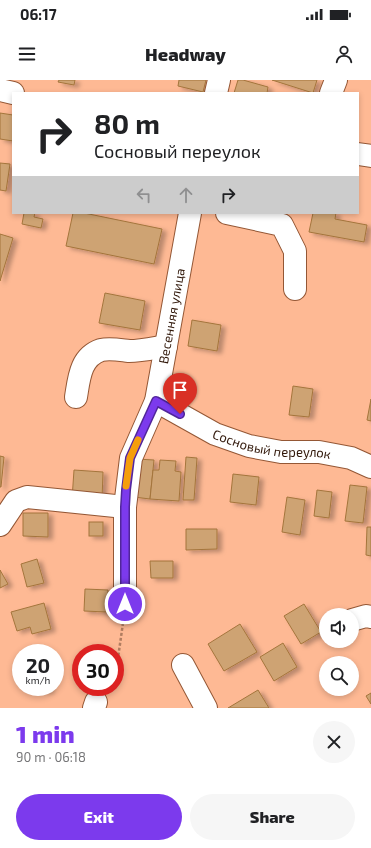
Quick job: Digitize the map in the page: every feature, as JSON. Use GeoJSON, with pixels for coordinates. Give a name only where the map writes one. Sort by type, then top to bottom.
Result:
{"type":"FeatureCollection","features":[{"type":"Feature","properties":{"kind":"street"},"geometry":{"type":"LineString","coordinates":[[216,92],[219,80]]}},
{"type":"Feature","properties":{"kind":"street"},"geometry":{"type":"LineString","coordinates":[[331,92],[336,80]]}},
{"type":"Feature","properties":{"kind":"street"},"geometry":{"type":"LineString","coordinates":[[0,90],[12,93]]}},
{"type":"Feature","properties":{"kind":"street"},"geometry":{"type":"LineString","coordinates":[[359,154],[371,156]]}},
{"type":"Feature","properties":{"kind":"street","name":"Весенняя улица"},"geometry":{"type":"LineString","coordinates":[[125,604],[125,507],[130,458],[156,401],[190,214]]}},
{"type":"Feature","properties":{"kind":"street"},"geometry":{"type":"LineString","coordinates":[[237,214],[285,219],[295,250],[295,289]]}},
{"type":"Feature","properties":{"kind":"street"},"geometry":{"type":"LineString","coordinates":[[76,397],[83,366],[89,358],[100,350],[112,349],[130,351],[166,346]]}},
{"type":"Feature","properties":{"kind":"street","name":"Сосновый переулок"},"geometry":{"type":"LineString","coordinates":[[156,401],[215,434],[249,446],[281,452],[319,452],[351,458],[371,467]]}},
{"type":"Feature","properties":{"kind":"street"},"geometry":{"type":"LineString","coordinates":[[0,525],[16,501],[27,497],[125,507]]}},
{"type":"Feature","properties":{"kind":"street"},"geometry":{"type":"LineString","coordinates":[[359,618],[366,616],[371,617]]}},
{"type":"Feature","properties":{"kind":"street"},"geometry":{"type":"LineString","coordinates":[[183,665],[206,708]]}},
{"type":"Feature","properties":{"kind":"path"},"geometry":{"type":"LineString","coordinates":[[120,644],[125,604]]}},
{"type":"Feature","properties":{"kind":"building"},"geometry":{"type":"Polygon","coordinates":[[[59,80],[75,80],[74,85],[58,82],[59,80]]]}},
{"type":"Feature","properties":{"kind":"building"},"geometry":{"type":"Polygon","coordinates":[[[179,80],[206,80],[203,92],[178,86],[179,80]]]}},
{"type":"Feature","properties":{"kind":"building"},"geometry":{"type":"Polygon","coordinates":[[[238,80],[268,87],[267,92],[234,92],[238,80]]]}},
{"type":"Feature","properties":{"kind":"building"},"geometry":{"type":"Polygon","coordinates":[[[272,80],[317,80],[313,92],[272,80]]]}},
{"type":"Feature","properties":{"kind":"building"},"geometry":{"type":"Polygon","coordinates":[[[0,113],[12,115],[12,141],[0,139],[0,113]]]}},
{"type":"Feature","properties":{"kind":"building"},"geometry":{"type":"Polygon","coordinates":[[[0,163],[10,164],[6,191],[0,190],[0,163]]]}},
{"type":"Feature","properties":{"kind":"building"},"geometry":{"type":"Polygon","coordinates":[[[24,214],[35,214],[34,217],[43,219],[41,228],[22,224],[24,214]]]}},
{"type":"Feature","properties":{"kind":"building"},"geometry":{"type":"Polygon","coordinates":[[[73,214],[89,214],[162,229],[154,264],[66,246],[73,214]]]}},
{"type":"Feature","properties":{"kind":"building"},"geometry":{"type":"Polygon","coordinates":[[[313,214],[336,214],[335,219],[367,225],[364,242],[309,232],[313,214]]]}},
{"type":"Feature","properties":{"kind":"building"},"geometry":{"type":"Polygon","coordinates":[[[0,234],[13,238],[0,281],[0,234]]]}},
{"type":"Feature","properties":{"kind":"building"},"geometry":{"type":"Polygon","coordinates":[[[105,293],[145,301],[140,330],[99,323],[105,293]]]}},
{"type":"Feature","properties":{"kind":"building"},"geometry":{"type":"Polygon","coordinates":[[[192,320],[221,325],[217,351],[188,346],[192,320]]]}},
{"type":"Feature","properties":{"kind":"building"},"geometry":{"type":"Polygon","coordinates":[[[293,386],[313,389],[309,417],[289,415],[293,386]]]}},
{"type":"Feature","properties":{"kind":"building"},"geometry":{"type":"Polygon","coordinates":[[[371,399],[371,421],[367,420],[371,399]]]}},
{"type":"Feature","properties":{"kind":"building"},"geometry":{"type":"Polygon","coordinates":[[[0,456],[4,457],[1,487],[0,487],[0,456]]]}},
{"type":"Feature","properties":{"kind":"building"},"geometry":{"type":"Polygon","coordinates":[[[186,457],[197,458],[194,500],[183,500],[186,457]]]}},
{"type":"Feature","properties":{"kind":"building"},"geometry":{"type":"Polygon","coordinates":[[[137,459],[154,460],[150,499],[134,497],[137,459]]]}},
{"type":"Feature","properties":{"kind":"building"},"geometry":{"type":"Polygon","coordinates":[[[160,460],[176,461],[175,471],[181,472],[179,501],[150,499],[153,470],[159,470],[160,460]]]}},
{"type":"Feature","properties":{"kind":"building"},"geometry":{"type":"Polygon","coordinates":[[[74,470],[103,472],[102,500],[72,499],[74,470]]]}},
{"type":"Feature","properties":{"kind":"building"},"geometry":{"type":"Polygon","coordinates":[[[233,474],[259,477],[256,505],[230,502],[233,474]]]}},
{"type":"Feature","properties":{"kind":"building"},"geometry":{"type":"Polygon","coordinates":[[[350,485],[367,487],[363,523],[345,521],[350,485]]]}},
{"type":"Feature","properties":{"kind":"building"},"geometry":{"type":"Polygon","coordinates":[[[317,490],[332,492],[329,518],[314,516],[317,490]]]}},
{"type":"Feature","properties":{"kind":"building"},"geometry":{"type":"Polygon","coordinates":[[[287,497],[305,500],[300,535],[282,532],[287,497]]]}},
{"type":"Feature","properties":{"kind":"building"},"geometry":{"type":"Polygon","coordinates":[[[23,513],[48,513],[48,537],[23,536],[23,513]]]}},
{"type":"Feature","properties":{"kind":"building"},"geometry":{"type":"Polygon","coordinates":[[[89,522],[103,522],[103,536],[89,536],[89,522]]]}},
{"type":"Feature","properties":{"kind":"building"},"geometry":{"type":"Polygon","coordinates":[[[367,527],[371,527],[371,556],[366,555],[367,527]]]}},
{"type":"Feature","properties":{"kind":"building"},"geometry":{"type":"Polygon","coordinates":[[[186,529],[217,529],[217,549],[186,550],[186,529]]]}},
{"type":"Feature","properties":{"kind":"building"},"geometry":{"type":"Polygon","coordinates":[[[37,559],[44,583],[27,587],[21,564],[37,559]]]}},
{"type":"Feature","properties":{"kind":"building"},"geometry":{"type":"Polygon","coordinates":[[[150,561],[173,561],[173,578],[151,578],[150,561]]]}},
{"type":"Feature","properties":{"kind":"building"},"geometry":{"type":"Polygon","coordinates":[[[0,570],[8,584],[0,588],[0,570]]]}},
{"type":"Feature","properties":{"kind":"building"},"geometry":{"type":"Polygon","coordinates":[[[85,589],[108,590],[107,612],[84,611],[85,589]]]}},
{"type":"Feature","properties":{"kind":"building"},"geometry":{"type":"Polygon","coordinates":[[[44,603],[51,629],[32,634],[30,627],[17,631],[11,612],[44,603]]]}},
{"type":"Feature","properties":{"kind":"building"},"geometry":{"type":"Polygon","coordinates":[[[304,604],[319,629],[319,633],[301,644],[284,616],[304,604]]]}},
{"type":"Feature","properties":{"kind":"building"},"geometry":{"type":"Polygon","coordinates":[[[240,624],[257,652],[224,671],[208,644],[240,624]]]}},
{"type":"Feature","properties":{"kind":"building"},"geometry":{"type":"Polygon","coordinates":[[[283,643],[297,667],[274,681],[260,657],[283,643]]]}},
{"type":"Feature","properties":{"kind":"building"},"geometry":{"type":"Polygon","coordinates":[[[258,690],[269,708],[228,708],[258,690]]]}},
{"type":"Feature","properties":{"kind":"building"},"geometry":{"type":"Polygon","coordinates":[[[371,693],[371,704],[366,696],[371,693]]]}},
{"type":"Feature","properties":{"kind":"slow traffic"},"geometry":{"type":"LineString","coordinates":[[126,486],[130,458],[138,440]]}},
{"type":"Feature","properties":{"kind":"route"},"geometry":{"type":"LineString","coordinates":[[125,604],[125,507],[130,458],[156,401],[180,414]]}}]}
